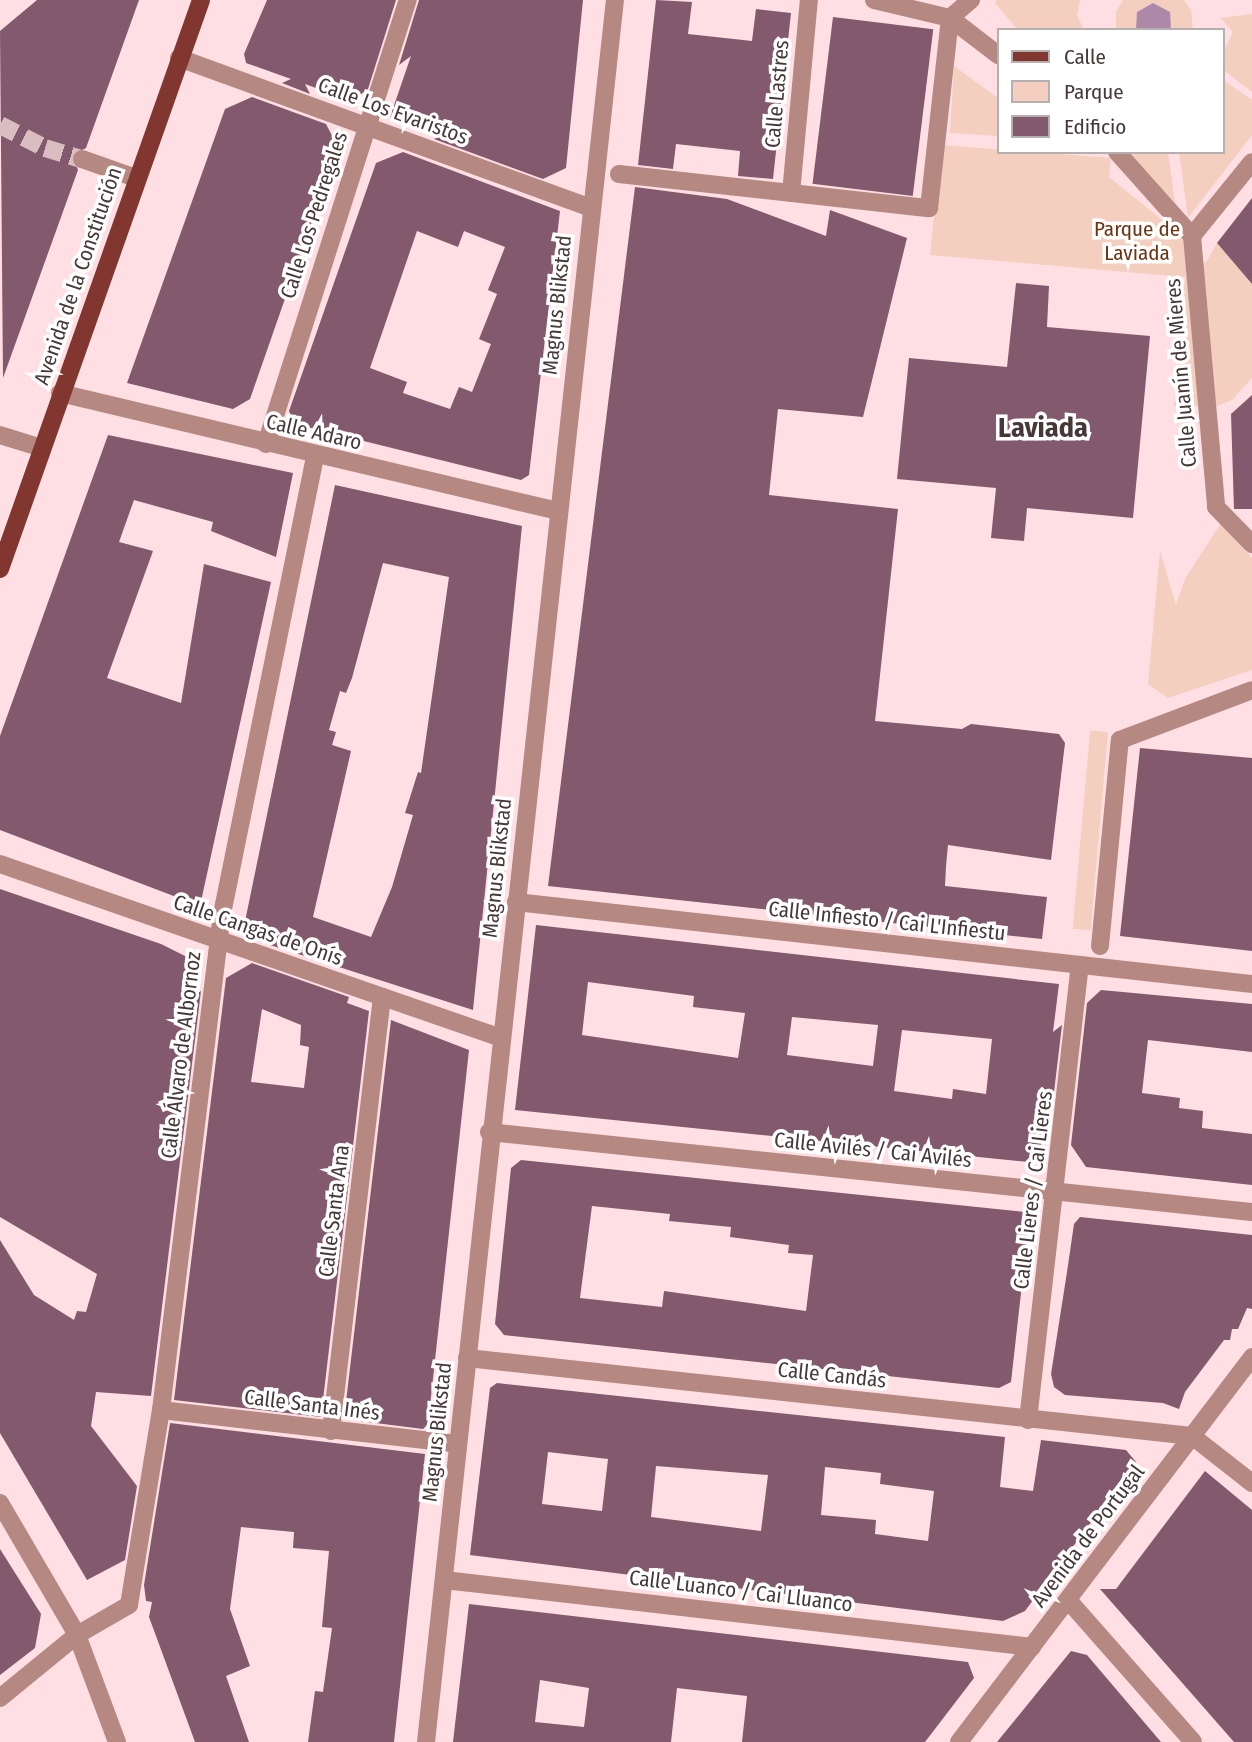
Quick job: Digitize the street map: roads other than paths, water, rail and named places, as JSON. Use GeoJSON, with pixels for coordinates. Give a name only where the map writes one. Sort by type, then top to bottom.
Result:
{"type":"FeatureCollection","features":[{"type":"Feature","properties":{"kind":"main road","name":"Avenida de la Constitución"},"geometry":{"type":"LineString","coordinates":[[0,569],[201,0]]}},
{"type":"Feature","properties":{"kind":"street","name":"Calle Los Pedregales"},"geometry":{"type":"LineString","coordinates":[[266,444],[408,0]]}},
{"type":"Feature","properties":{"kind":"street","name":"Magnus Blikstad"},"geometry":{"type":"LineString","coordinates":[[426,1742],[489,1132],[615,0]]}},
{"type":"Feature","properties":{"kind":"street","name":"Calle Lastres"},"geometry":{"type":"LineString","coordinates":[[791,193],[809,0]]}},
{"type":"Feature","properties":{"kind":"street"},"geometry":{"type":"LineString","coordinates":[[874,0],[950,18],[996,53]]}},
{"type":"Feature","properties":{"kind":"street"},"geometry":{"type":"LineString","coordinates":[[619,174],[929,208],[950,18],[971,0]]}},
{"type":"Feature","properties":{"kind":"street","name":"Calle Los Evaristos"},"geometry":{"type":"LineString","coordinates":[[179,58],[591,208]]}},
{"type":"Feature","properties":{"kind":"street"},"geometry":{"type":"LineString","coordinates":[[1119,154],[1192,236],[1252,162]]}},
{"type":"Feature","properties":{"kind":"street"},"geometry":{"type":"LineString","coordinates":[[82,159],[136,178]]}},
{"type":"Feature","properties":{"kind":"street","name":"Calle Juanín de Mieres"},"geometry":{"type":"LineString","coordinates":[[1192,236],[1216,507],[1252,544]]}},
{"type":"Feature","properties":{"kind":"street","name":"Calle Adaro"},"geometry":{"type":"LineString","coordinates":[[60,393],[315,456],[558,511]]}},
{"type":"Feature","properties":{"kind":"street"},"geometry":{"type":"LineString","coordinates":[[0,435],[42,448]]}},
{"type":"Feature","properties":{"kind":"street","name":"Calle Álvaro de Albornoz"},"geometry":{"type":"LineString","coordinates":[[77,1635],[129,1605],[161,1410],[218,941],[315,456]]}},
{"type":"Feature","properties":{"kind":"street"},"geometry":{"type":"LineString","coordinates":[[1100,946],[1120,740],[1252,690]]}},
{"type":"Feature","properties":{"kind":"street","name":"Calle Cangas de Onís"},"geometry":{"type":"LineString","coordinates":[[0,864],[500,1038]]}},
{"type":"Feature","properties":{"kind":"street","name":"Calle Infiesto / Cai L'Infiestu"},"geometry":{"type":"LineString","coordinates":[[516,902],[1252,984]]}},
{"type":"Feature","properties":{"kind":"street","name":"Calle Lieres / Cai Lieres"},"geometry":{"type":"LineString","coordinates":[[1028,1420],[1057,1192],[1080,965]]}},
{"type":"Feature","properties":{"kind":"street","name":"Calle Santa Ana"},"geometry":{"type":"LineString","coordinates":[[331,1431],[382,997]]}},
{"type":"Feature","properties":{"kind":"street","name":"Calle Avilés / Cai Avilés"},"geometry":{"type":"LineString","coordinates":[[489,1132],[1252,1212]]}},
{"type":"Feature","properties":{"kind":"street","name":"Avenida de Portugal"},"geometry":{"type":"LineString","coordinates":[[959,1742],[1252,1357]]}},
{"type":"Feature","properties":{"kind":"street","name":"Calle Candás"},"geometry":{"type":"LineString","coordinates":[[467,1359],[1192,1437]]}},
{"type":"Feature","properties":{"kind":"street","name":"Calle Santa Inés"},"geometry":{"type":"LineString","coordinates":[[161,1410],[458,1444]]}},
{"type":"Feature","properties":{"kind":"street"},"geometry":{"type":"LineString","coordinates":[[1192,1437],[1252,1483]]}},
{"type":"Feature","properties":{"kind":"street"},"geometry":{"type":"LineString","coordinates":[[0,1503],[77,1635],[117,1742]]}},
{"type":"Feature","properties":{"kind":"street","name":"Calle Luanco / Cai Lluanco"},"geometry":{"type":"LineString","coordinates":[[444,1580],[1032,1647]]}},
{"type":"Feature","properties":{"kind":"street"},"geometry":{"type":"LineString","coordinates":[[1068,1600],[1193,1742]]}},
{"type":"Feature","properties":{"kind":"street"},"geometry":{"type":"LineString","coordinates":[[0,1698],[77,1635]]}},
{"type":"Feature","properties":{"kind":"tunnel"},"geometry":{"type":"LineString","coordinates":[[0,125],[45,148],[82,159]]}},
{"type":"Feature","properties":{"kind":"district","name":"Laviada"},"geometry":{"type":"Point","coordinates":[1043,428]}},
{"type":"Feature","properties":{"kind":"park label","name":"Parque de Laviada"},"geometry":{"type":"Point","coordinates":[1137,241]}}]}
